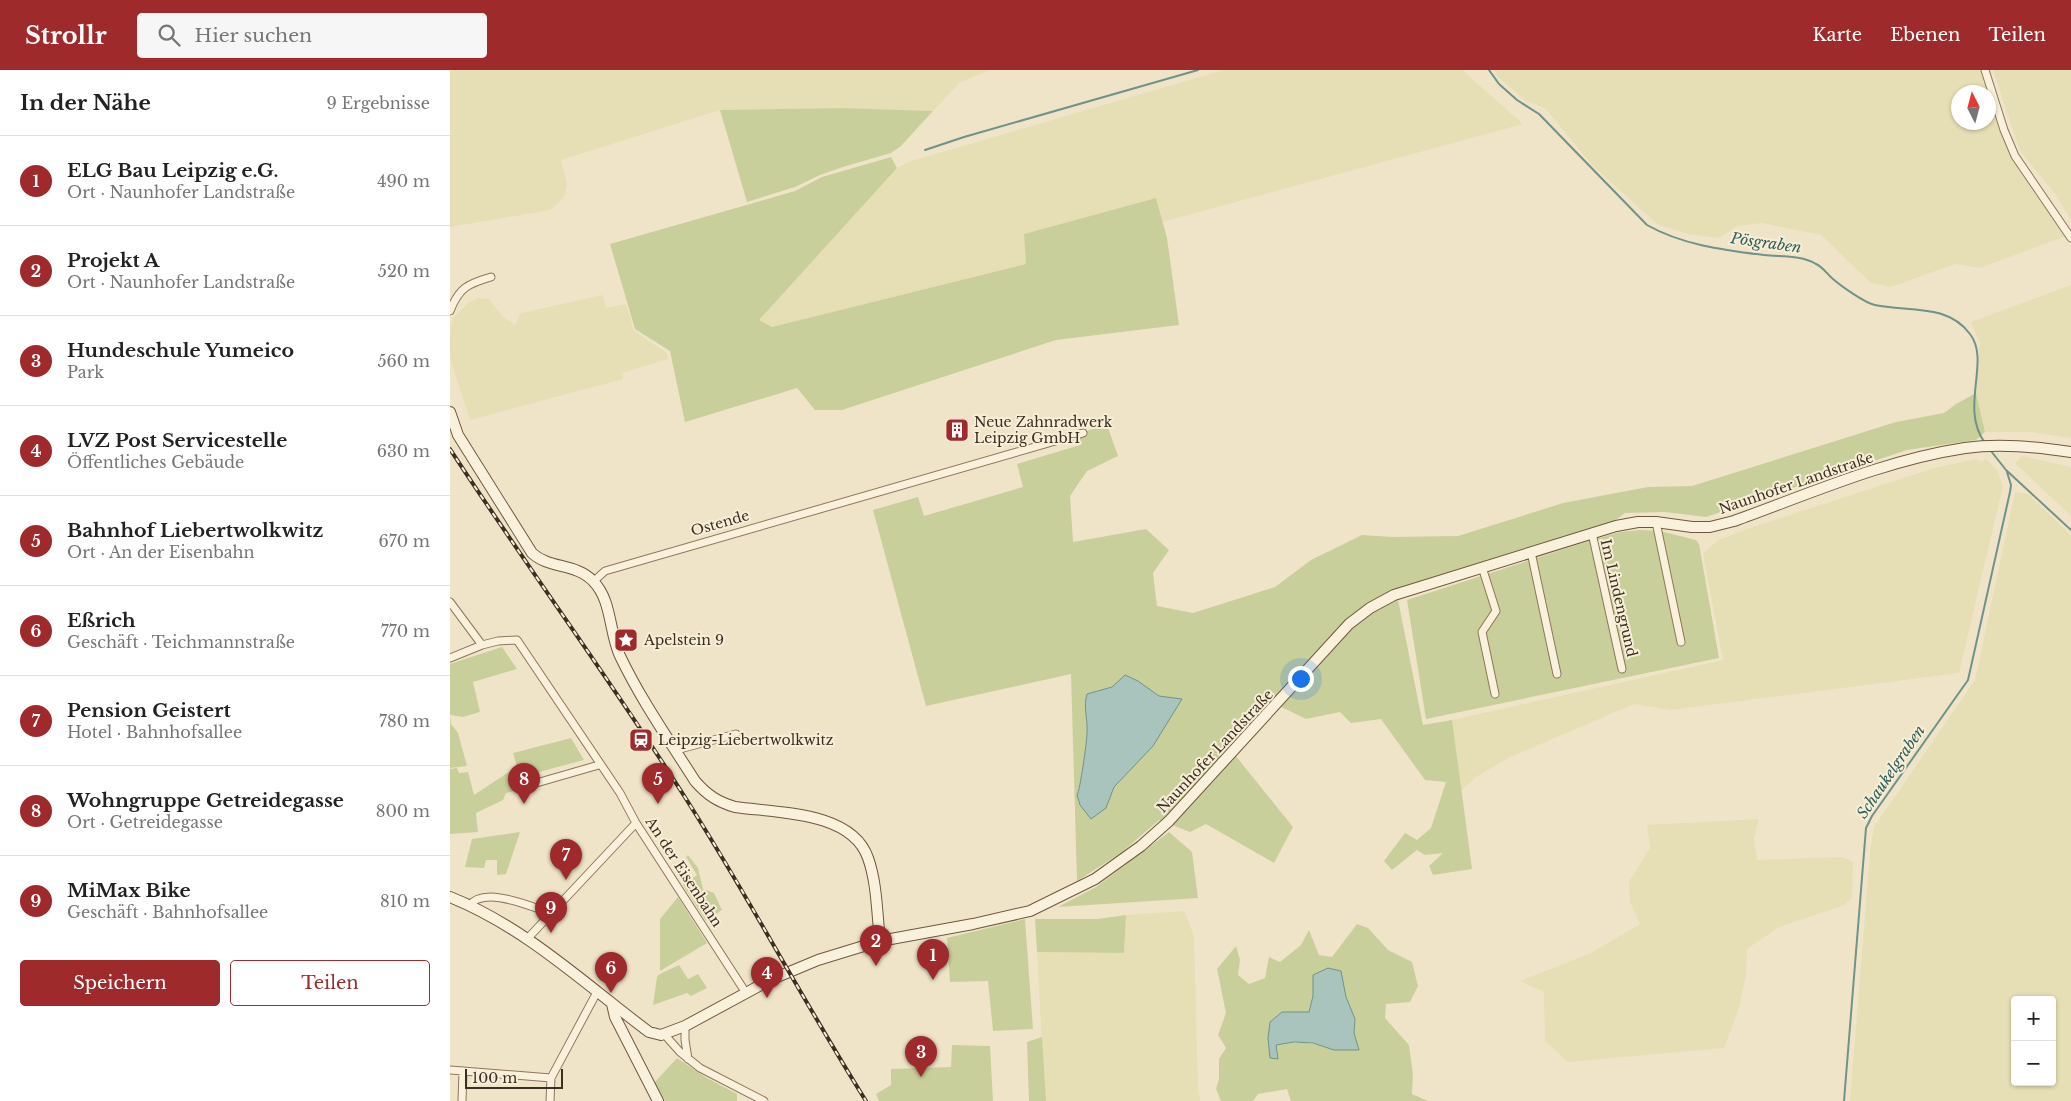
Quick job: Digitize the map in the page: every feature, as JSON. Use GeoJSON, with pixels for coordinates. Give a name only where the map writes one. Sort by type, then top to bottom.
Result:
{"type":"FeatureCollection","features":[{"type":"Feature","properties":{"kind":"street"},"geometry":{"type":"LineString","coordinates":[[1985,70],[2004,130],[2015,156],[2071,238]]}},
{"type":"Feature","properties":{"kind":"street"},"geometry":{"type":"LineString","coordinates":[[450,311],[460,290],[471,283],[490,277]]}},
{"type":"Feature","properties":{"kind":"street"},"geometry":{"type":"LineString","coordinates":[[450,412],[458,435],[532,553],[540,560],[578,571],[594,582],[604,597],[619,654],[642,697],[703,791],[721,803],[735,807],[830,821],[840,825],[854,835],[864,849],[870,866],[880,941]]}},
{"type":"Feature","properties":{"kind":"street","name":"Ostende"},"geometry":{"type":"LineString","coordinates":[[594,582],[605,571],[1083,432]]}},
{"type":"Feature","properties":{"kind":"street","name":"Naunhofer Landstraße"},"geometry":{"type":"LineString","coordinates":[[664,1034],[686,1026],[770,980],[818,960],[880,941],[1021,914],[1095,879],[1141,846],[1169,821],[1349,624],[1380,602],[1394,596],[1592,533],[1638,522],[1656,522],[1692,527],[1718,525],[1896,464],[1928,455],[2004,446],[2032,446],[2071,452]]}},
{"type":"Feature","properties":{"kind":"street"},"geometry":{"type":"LineString","coordinates":[[1656,522],[1681,642]]}},
{"type":"Feature","properties":{"kind":"street","name":"Im Lindengrund"},"geometry":{"type":"LineString","coordinates":[[1592,533],[1622,669]]}},
{"type":"Feature","properties":{"kind":"street"},"geometry":{"type":"LineString","coordinates":[[1530,552],[1557,674]]}},
{"type":"Feature","properties":{"kind":"street"},"geometry":{"type":"LineString","coordinates":[[1482,567],[1496,611],[1482,632],[1495,694]]}},
{"type":"Feature","properties":{"kind":"street"},"geometry":{"type":"LineString","coordinates":[[450,602],[482,644],[450,658]]}},
{"type":"Feature","properties":{"kind":"street","name":"An der Eisenbahn"},"geometry":{"type":"LineString","coordinates":[[482,644],[517,640],[599,765],[620,793],[633,814],[636,823],[746,993]]}},
{"type":"Feature","properties":{"kind":"street"},"geometry":{"type":"LineString","coordinates":[[676,750],[736,734]]}},
{"type":"Feature","properties":{"kind":"street"},"geometry":{"type":"LineString","coordinates":[[526,786],[599,765]]}},
{"type":"Feature","properties":{"kind":"street"},"geometry":{"type":"LineString","coordinates":[[528,938],[636,823]]}},
{"type":"Feature","properties":{"kind":"street"},"geometry":{"type":"LineString","coordinates":[[450,897],[490,915],[528,938],[649,1032],[657,1035],[664,1034],[688,1059],[710,1074],[764,1101]]}},
{"type":"Feature","properties":{"kind":"street"},"geometry":{"type":"LineString","coordinates":[[469,906],[479,898],[498,897],[551,913]]}},
{"type":"Feature","properties":{"kind":"street"},"geometry":{"type":"LineString","coordinates":[[550,1101],[550,1078],[597,992]]}},
{"type":"Feature","properties":{"kind":"street"},"geometry":{"type":"LineString","coordinates":[[612,1004],[615,1017],[658,1101]]}},
{"type":"Feature","properties":{"kind":"street"},"geometry":{"type":"LineString","coordinates":[[686,1026],[685,1040],[688,1059]]}},
{"type":"Feature","properties":{"kind":"street"},"geometry":{"type":"LineString","coordinates":[[450,1070],[550,1078]]}},
{"type":"Feature","properties":{"kind":"street"},"geometry":{"type":"LineString","coordinates":[[462,1101],[463,1071]]}},
{"type":"Feature","properties":{"kind":"shaded area"},"geometry":{"type":"Polygon","coordinates":[[[450,70],[990,70],[959,83],[933,111],[842,108],[720,110],[561,160],[567,185],[564,197],[550,210],[450,227],[450,70]]]}},
{"type":"Feature","properties":{"kind":"shaded area"},"geometry":{"type":"Polygon","coordinates":[[[1224,70],[1462,70],[1523,124],[1162,222],[1156,198],[1024,234],[1026,264],[772,327],[758,320],[897,168],[908,162],[1224,70]]]}},
{"type":"Feature","properties":{"kind":"shaded area"},"geometry":{"type":"Polygon","coordinates":[[[1494,70],[1985,70],[1990,85],[1951,85],[1951,130],[1996,130],[1996,102],[2015,156],[2069,235],[1980,268],[1955,264],[1891,287],[1871,283],[1821,235],[1762,223],[1737,226],[1719,238],[1687,234],[1657,224],[1592,165],[1545,108],[1526,101],[1498,77],[1494,70]]]}},
{"type":"Feature","properties":{"kind":"shaded area"},"geometry":{"type":"Polygon","coordinates":[[[1993,70],[2071,70],[2071,220],[2056,195],[2020,151],[1993,70]]]}},
{"type":"Feature","properties":{"kind":"shaded area"},"geometry":{"type":"Polygon","coordinates":[[[2071,285],[2071,438],[2031,432],[1985,432],[1976,393],[1980,343],[1971,322],[2071,285]]]}},
{"type":"Feature","properties":{"kind":"shaded area"},"geometry":{"type":"Polygon","coordinates":[[[603,295],[606,308],[626,304],[634,331],[667,353],[668,359],[622,373],[623,379],[470,420],[450,358],[450,331],[453,318],[468,303],[478,298],[489,299],[503,317],[515,325],[521,313],[603,295]]]}},
{"type":"Feature","properties":{"kind":"shaded area"},"geometry":{"type":"Polygon","coordinates":[[[2022,456],[2071,467],[2071,516],[2015,463],[2022,456]]]}},
{"type":"Feature","properties":{"kind":"shaded area"},"geometry":{"type":"Polygon","coordinates":[[[1976,459],[1982,462],[1986,459],[1997,470],[2003,486],[1959,673],[1670,710],[1634,704],[1508,758],[1476,777],[1461,791],[1452,720],[1723,660],[1703,553],[1719,540],[1747,529],[1934,468],[1976,459]]]}},
{"type":"Feature","properties":{"kind":"shaded area"},"geometry":{"type":"Polygon","coordinates":[[[2015,492],[2028,494],[2071,535],[2071,1101],[1850,1101],[1870,853],[1874,827],[1975,680],[2015,492]]]}},
{"type":"Feature","properties":{"kind":"shaded area"},"geometry":{"type":"Polygon","coordinates":[[[1759,819],[1754,839],[1757,860],[1843,857],[1853,862],[1852,897],[1845,905],[1779,927],[1747,949],[1746,974],[1739,1008],[1724,1048],[1568,1062],[1545,1041],[1544,992],[1520,981],[1591,953],[1640,924],[1630,902],[1629,882],[1650,848],[1647,825],[1759,819]]]}},
{"type":"Feature","properties":{"kind":"shaded area"},"geometry":{"type":"Polygon","coordinates":[[[1184,911],[1194,936],[1200,1101],[1045,1101],[1037,952],[1124,953],[1126,915],[1184,911]]]}},
{"type":"Feature","properties":{"kind":"green space"},"geometry":{"type":"Polygon","coordinates":[[[842,108],[933,111],[901,146],[891,153],[843,167],[795,187],[747,202],[720,110],[842,108]]]}},
{"type":"Feature","properties":{"kind":"green space"},"geometry":{"type":"Polygon","coordinates":[[[891,157],[897,168],[759,320],[772,327],[1026,264],[1024,234],[1156,198],[1167,238],[1179,325],[1056,340],[842,410],[815,410],[797,388],[685,422],[670,351],[635,329],[610,244],[795,191],[822,177],[891,157]]]}},
{"type":"Feature","properties":{"kind":"green space"},"geometry":{"type":"Polygon","coordinates":[[[1976,393],[1985,432],[1976,440],[1907,450],[1706,517],[1665,512],[1625,513],[1594,536],[1398,600],[1423,725],[1452,720],[1472,869],[1433,875],[1429,866],[1443,853],[1425,855],[1417,850],[1392,870],[1384,861],[1405,833],[1417,840],[1431,828],[1446,782],[1425,780],[1381,719],[1351,723],[1340,712],[1306,719],[1271,702],[1231,750],[1293,827],[1274,863],[1206,824],[1190,832],[1159,820],[1121,853],[1077,881],[1071,674],[926,706],[873,510],[918,497],[924,516],[1023,487],[1017,464],[1080,445],[1076,434],[1107,425],[1118,456],[1087,471],[1070,496],[1073,542],[1146,529],[1169,550],[1153,573],[1157,606],[1193,613],[1275,587],[1311,560],[1362,535],[1393,537],[1458,536],[1563,503],[1648,487],[1692,486],[1896,422],[1944,413],[1976,393]]]}},
{"type":"Feature","properties":{"kind":"green space"},"geometry":{"type":"Polygon","coordinates":[[[1660,531],[1696,540],[1699,544],[1719,658],[1426,719],[1407,600],[1595,539],[1620,532],[1660,531]]]}},
{"type":"Feature","properties":{"kind":"green space"},"geometry":{"type":"Polygon","coordinates":[[[502,647],[517,669],[473,682],[480,712],[463,717],[450,715],[450,664],[502,647]]]}},
{"type":"Feature","properties":{"kind":"green space"},"geometry":{"type":"Polygon","coordinates":[[[450,716],[451,724],[458,733],[467,766],[450,768],[450,716]]]}},
{"type":"Feature","properties":{"kind":"green space"},"geometry":{"type":"Polygon","coordinates":[[[571,738],[584,760],[520,777],[513,753],[571,738]]]}},
{"type":"Feature","properties":{"kind":"green space"},"geometry":{"type":"Polygon","coordinates":[[[457,768],[459,773],[468,772],[474,795],[512,770],[519,790],[506,793],[503,800],[476,813],[478,832],[450,834],[450,769],[457,768]]]}},
{"type":"Feature","properties":{"kind":"green space"},"geometry":{"type":"Polygon","coordinates":[[[520,832],[506,874],[497,875],[497,860],[486,860],[484,868],[465,867],[472,839],[520,832]]]}},
{"type":"Feature","properties":{"kind":"green space"},"geometry":{"type":"Polygon","coordinates":[[[1169,832],[1192,852],[1198,898],[1058,907],[1096,887],[1169,832]]]}},
{"type":"Feature","properties":{"kind":"green space"},"geometry":{"type":"Polygon","coordinates":[[[688,855],[698,868],[703,889],[714,893],[722,910],[706,921],[683,885],[697,875],[686,857],[688,855]]]}},
{"type":"Feature","properties":{"kind":"green space"},"geometry":{"type":"Polygon","coordinates":[[[678,897],[707,943],[660,971],[660,919],[678,897]]]}},
{"type":"Feature","properties":{"kind":"green space"},"geometry":{"type":"Polygon","coordinates":[[[1126,915],[1124,953],[1037,952],[1035,919],[1098,919],[1126,915]]]}},
{"type":"Feature","properties":{"kind":"green space"},"geometry":{"type":"Polygon","coordinates":[[[1025,919],[1033,1029],[993,1031],[988,981],[950,982],[947,938],[1025,919]]]}},
{"type":"Feature","properties":{"kind":"green space"},"geometry":{"type":"Polygon","coordinates":[[[1357,924],[1368,928],[1388,950],[1412,962],[1418,986],[1410,1002],[1386,1004],[1385,1018],[1409,1045],[1413,1074],[1412,1094],[1428,1101],[1291,1101],[1287,1089],[1258,1094],[1253,1101],[1221,1101],[1216,1089],[1219,1079],[1219,1059],[1226,1048],[1218,1035],[1226,1013],[1217,969],[1236,946],[1240,960],[1238,975],[1249,984],[1265,978],[1269,957],[1280,962],[1301,945],[1309,930],[1319,955],[1332,957],[1357,924]],[[1340,971],[1313,975],[1313,996],[1309,1012],[1282,1012],[1271,1058],[1278,1059],[1276,1045],[1284,1044],[1306,1043],[1335,1050],[1354,1033],[1355,1019],[1346,997],[1340,971]]]}},
{"type":"Feature","properties":{"kind":"green space"},"geometry":{"type":"Polygon","coordinates":[[[679,965],[688,979],[698,974],[707,988],[691,996],[687,993],[653,1005],[657,977],[679,965]]]}},
{"type":"Feature","properties":{"kind":"green space"},"geometry":{"type":"Polygon","coordinates":[[[1042,1037],[1046,1101],[1029,1101],[1027,1042],[1042,1037]]]}},
{"type":"Feature","properties":{"kind":"green space"},"geometry":{"type":"Polygon","coordinates":[[[952,1045],[990,1046],[993,1101],[879,1101],[876,1094],[891,1085],[891,1069],[951,1067],[952,1045]]]}},
{"type":"Feature","properties":{"kind":"green space"},"geometry":{"type":"Polygon","coordinates":[[[677,1058],[707,1078],[737,1094],[737,1101],[665,1101],[654,1083],[677,1058]]]}},
{"type":"Feature","properties":{"kind":"water"},"geometry":{"type":"Polygon","coordinates":[[[1125,675],[1138,681],[1159,696],[1182,699],[1153,746],[1114,787],[1106,808],[1091,819],[1080,805],[1077,795],[1087,738],[1085,704],[1087,694],[1112,687],[1125,675]]]}},
{"type":"Feature","properties":{"kind":"water"},"geometry":{"type":"Polygon","coordinates":[[[1328,968],[1341,971],[1346,997],[1355,1019],[1354,1033],[1359,1050],[1334,1050],[1313,1043],[1294,1042],[1276,1045],[1278,1059],[1270,1058],[1268,1038],[1270,1022],[1282,1012],[1309,1012],[1313,996],[1313,975],[1328,968]]]}},
{"type":"Feature","properties":{"kind":"waterway"},"geometry":{"type":"LineString","coordinates":[[925,150],[964,137],[1198,70]]}},
{"type":"Feature","properties":{"kind":"waterway","name":"Pösgraben"},"geometry":{"type":"LineString","coordinates":[[1489,70],[1499,84],[1517,100],[1539,114],[1647,225],[1660,232],[1689,242],[1719,249],[1804,259],[1819,265],[1842,286],[1871,304],[1926,310],[1950,317],[1961,324],[1970,334],[1976,345],[1978,358],[1974,400],[1975,415],[1978,429],[1985,443]]}},
{"type":"Feature","properties":{"kind":"waterway","name":"Pösgraben"},"geometry":{"type":"LineString","coordinates":[[1991,451],[2006,470],[2071,530]]}},
{"type":"Feature","properties":{"kind":"waterway","name":"Schaukelgraben"},"geometry":{"type":"LineString","coordinates":[[1844,1101],[1866,828],[1872,816],[1968,680],[2010,492],[2011,485],[2007,472]]}},
{"type":"Feature","properties":{"kind":"railway"},"geometry":{"type":"LineString","coordinates":[[450,449],[681,791],[866,1101]]}},
{"type":"Feature","properties":{"kind":"place","name":"Neue Zahnradwerk Leipzig GmbH"},"geometry":{"type":"Point","coordinates":[957,430]}},
{"type":"Feature","properties":{"kind":"place","name":"Apelstein 9"},"geometry":{"type":"Point","coordinates":[626,640]}},
{"type":"Feature","properties":{"kind":"place","name":"Leipzig-Liebertwolkwitz"},"geometry":{"type":"Point","coordinates":[641,740]}},
{"type":"Feature","properties":{"kind":"place","name":"Wohngruppe Getreidegasse"},"geometry":{"type":"Point","coordinates":[524,804]}},
{"type":"Feature","properties":{"kind":"place","name":"Bahnhof Liebertwolkwitz"},"geometry":{"type":"Point","coordinates":[658,804]}},
{"type":"Feature","properties":{"kind":"place","name":"Pension Geistert"},"geometry":{"type":"Point","coordinates":[566,880]}},
{"type":"Feature","properties":{"kind":"place","name":"MiMax Bike"},"geometry":{"type":"Point","coordinates":[551,933]}},
{"type":"Feature","properties":{"kind":"place","name":"Projekt A"},"geometry":{"type":"Point","coordinates":[876,966]}},
{"type":"Feature","properties":{"kind":"place","name":"ELG Bau Leipzig e.G."},"geometry":{"type":"Point","coordinates":[933,980]}},
{"type":"Feature","properties":{"kind":"place","name":"Eßrich"},"geometry":{"type":"Point","coordinates":[611,993]}},
{"type":"Feature","properties":{"kind":"place","name":"LVZ Post Servicestelle"},"geometry":{"type":"Point","coordinates":[767,998]}},
{"type":"Feature","properties":{"kind":"place","name":"Hundeschule Yumeico"},"geometry":{"type":"Point","coordinates":[921,1077]}}]}
